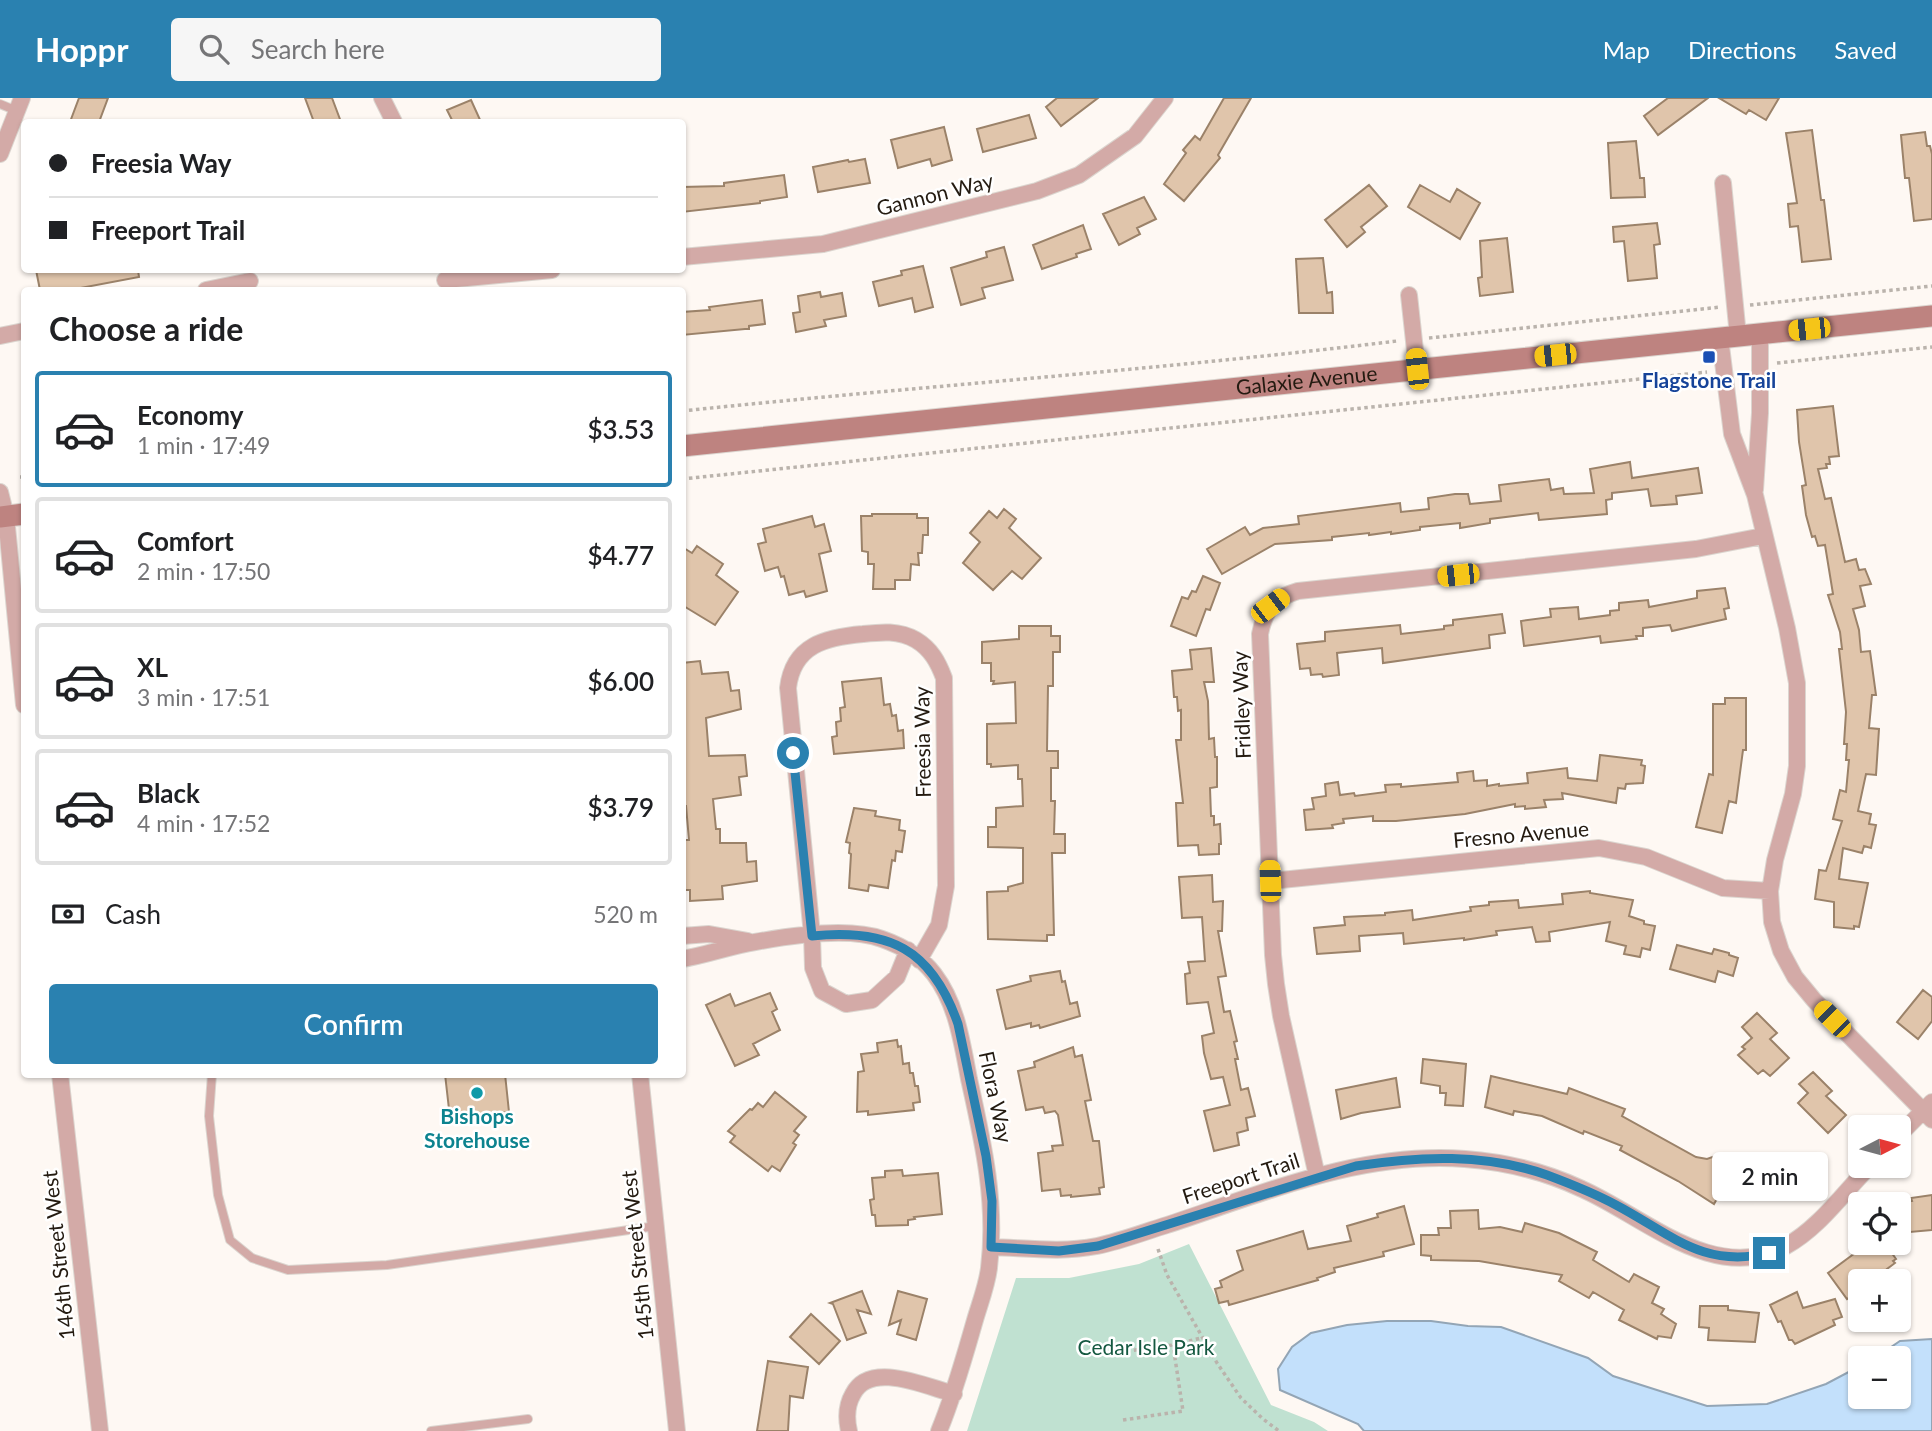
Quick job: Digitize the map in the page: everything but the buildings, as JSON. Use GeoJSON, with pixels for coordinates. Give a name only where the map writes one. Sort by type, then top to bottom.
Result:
{"type":"FeatureCollection","features":[{"type":"Feature","properties":{"kind":"street"},"geometry":{"type":"LineString","coordinates":[[382,98],[392,119]]}},
{"type":"Feature","properties":{"kind":"street","name":"Gannon Way"},"geometry":{"type":"LineString","coordinates":[[686,257],[823,244],[1037,191],[1079,175],[1135,136],[1165,98]]}},
{"type":"Feature","properties":{"kind":"street"},"geometry":{"type":"LineString","coordinates":[[0,154],[20,105]]}},
{"type":"Feature","properties":{"kind":"street"},"geometry":{"type":"LineString","coordinates":[[1723,183],[1735,306],[1729,337],[1732,434],[1755,495],[1793,655],[1799,710],[1793,793],[1775,860],[1770,891],[1772,922],[1781,951],[1795,977],[1814,1000],[1929,1111],[1911,1125]]}},
{"type":"Feature","properties":{"kind":"street"},"geometry":{"type":"LineString","coordinates":[[444,280],[520,273]]}},
{"type":"Feature","properties":{"kind":"street"},"geometry":{"type":"LineString","coordinates":[[221,287],[250,281]]}},
{"type":"Feature","properties":{"kind":"street"},"geometry":{"type":"LineString","coordinates":[[1409,295],[1417,369]]}},
{"type":"Feature","properties":{"kind":"street","name":"Galaxie Avenue"},"geometry":{"type":"LineString","coordinates":[[686,446],[1932,316]]}},
{"type":"Feature","properties":{"kind":"street"},"geometry":{"type":"LineString","coordinates":[[0,336],[21,332]]}},
{"type":"Feature","properties":{"kind":"street"},"geometry":{"type":"LineString","coordinates":[[1755,495],[1760,413],[1760,334]]}},
{"type":"Feature","properties":{"kind":"street"},"geometry":{"type":"LineString","coordinates":[[0,492],[10,516],[21,642]]}},
{"type":"Feature","properties":{"kind":"street","name":"Fridley Way"},"geometry":{"type":"LineString","coordinates":[[1317,1176],[1281,1016],[1273,955],[1260,634],[1263,619],[1270,606],[1282,596],[1298,591],[1696,549],[1763,536]]}},
{"type":"Feature","properties":{"kind":"street","name":"Freesia Way"},"geometry":{"type":"LineString","coordinates":[[812,936],[788,700],[790,677],[794,666],[809,649],[830,638],[883,632],[906,635],[927,647],[934,656],[944,678],[945,690],[945,896],[939,925],[913,955]]}},
{"type":"Feature","properties":{"kind":"street","name":"Fresno Avenue"},"geometry":{"type":"LineString","coordinates":[[1270,881],[1599,848],[1646,857],[1723,888],[1770,891]]}},
{"type":"Feature","properties":{"kind":"street","name":"Flora Way"},"geometry":{"type":"LineString","coordinates":[[686,958],[754,942],[857,933],[880,938],[913,955],[933,973],[943,989],[958,1024],[986,1156],[992,1201],[989,1272],[954,1394],[939,1431]]}},
{"type":"Feature","properties":{"kind":"street","name":"Flora Way"},"geometry":{"type":"LineString","coordinates":[[686,936],[709,934],[754,942]]}},
{"type":"Feature","properties":{"kind":"street"},"geometry":{"type":"LineString","coordinates":[[812,936],[813,968],[822,991],[846,1003],[872,1000],[897,977],[913,955]]}},
{"type":"Feature","properties":{"kind":"street","name":"146th Street West"},"geometry":{"type":"LineString","coordinates":[[60,1078],[100,1431]]}},
{"type":"Feature","properties":{"kind":"street","name":"145th Street West"},"geometry":{"type":"LineString","coordinates":[[640,1078],[677,1431]]}},
{"type":"Feature","properties":{"kind":"street","name":"Freeport Trail"},"geometry":{"type":"LineString","coordinates":[[991,1247],[1059,1251],[1098,1246],[1356,1166],[1407,1159],[1467,1159],[1544,1174],[1616,1205],[1695,1249],[1719,1257],[1735,1258],[1769,1253],[1799,1238],[1858,1178]]}},
{"type":"Feature","properties":{"kind":"street"},"geometry":{"type":"LineString","coordinates":[[849,1431],[846,1419],[848,1404],[854,1390],[865,1381],[882,1376],[897,1378],[954,1394]]}},
{"type":"Feature","properties":{"kind":"lane"},"geometry":{"type":"LineString","coordinates":[[0,104],[20,105]]}},
{"type":"Feature","properties":{"kind":"lane"},"geometry":{"type":"LineString","coordinates":[[212,1078],[209,1116],[218,1195],[230,1240],[252,1258],[288,1270],[387,1265],[656,1226]]}},
{"type":"Feature","properties":{"kind":"lane"},"geometry":{"type":"LineString","coordinates":[[431,1431],[527,1419]]}},
{"type":"Feature","properties":{"kind":"path"},"geometry":{"type":"LineString","coordinates":[[686,411],[1070,376],[1932,286]]}},
{"type":"Feature","properties":{"kind":"path"},"geometry":{"type":"LineString","coordinates":[[1777,363],[1932,347]]}},
{"type":"Feature","properties":{"kind":"path"},"geometry":{"type":"LineString","coordinates":[[686,479],[1710,372]]}},
{"type":"Feature","properties":{"kind":"path"},"geometry":{"type":"LineString","coordinates":[[1158,1249],[1167,1275],[1201,1338],[1241,1398],[1279,1431]]}},
{"type":"Feature","properties":{"kind":"path"},"geometry":{"type":"LineString","coordinates":[[1113,1353],[1173,1345],[1201,1338]]}},
{"type":"Feature","properties":{"kind":"path"},"geometry":{"type":"LineString","coordinates":[[1123,1420],[1184,1411],[1173,1345]]}},
{"type":"Feature","properties":{"kind":"green space","name":"Cedar Isle Park"},"geometry":{"type":"Polygon","coordinates":[[[1189,1244],[1271,1405],[1314,1422],[1328,1431],[967,1431],[1016,1278],[1069,1278],[1139,1264],[1189,1244]]]}},
{"type":"Feature","properties":{"kind":"water"},"geometry":{"type":"Polygon","coordinates":[[[1431,1321],[1501,1327],[1588,1358],[1613,1376],[1707,1406],[1767,1404],[1826,1384],[1848,1372],[1848,1409],[1911,1409],[1911,1346],[1893,1346],[1900,1341],[1932,1339],[1932,1431],[1364,1431],[1358,1424],[1280,1390],[1278,1369],[1292,1347],[1311,1333],[1347,1325],[1431,1321]]]}},
{"type":"Feature","properties":{"kind":"place","name":"Flagstone Trail"},"geometry":{"type":"Point","coordinates":[1709,357]}},
{"type":"Feature","properties":{"kind":"place","name":"Bishops Storehouse"},"geometry":{"type":"Point","coordinates":[477,1093]}},
{"type":"Feature","properties":{"kind":"route"},"geometry":{"type":"LineString","coordinates":[[793,753],[812,936],[857,933],[880,938],[908,950],[933,973],[951,1006],[958,1024],[986,1156],[992,1201],[991,1247],[1059,1251],[1098,1246],[1317,1176],[1394,1160],[1433,1158],[1467,1159],[1544,1174],[1616,1205],[1703,1253],[1735,1258],[1769,1253]]}}]}
